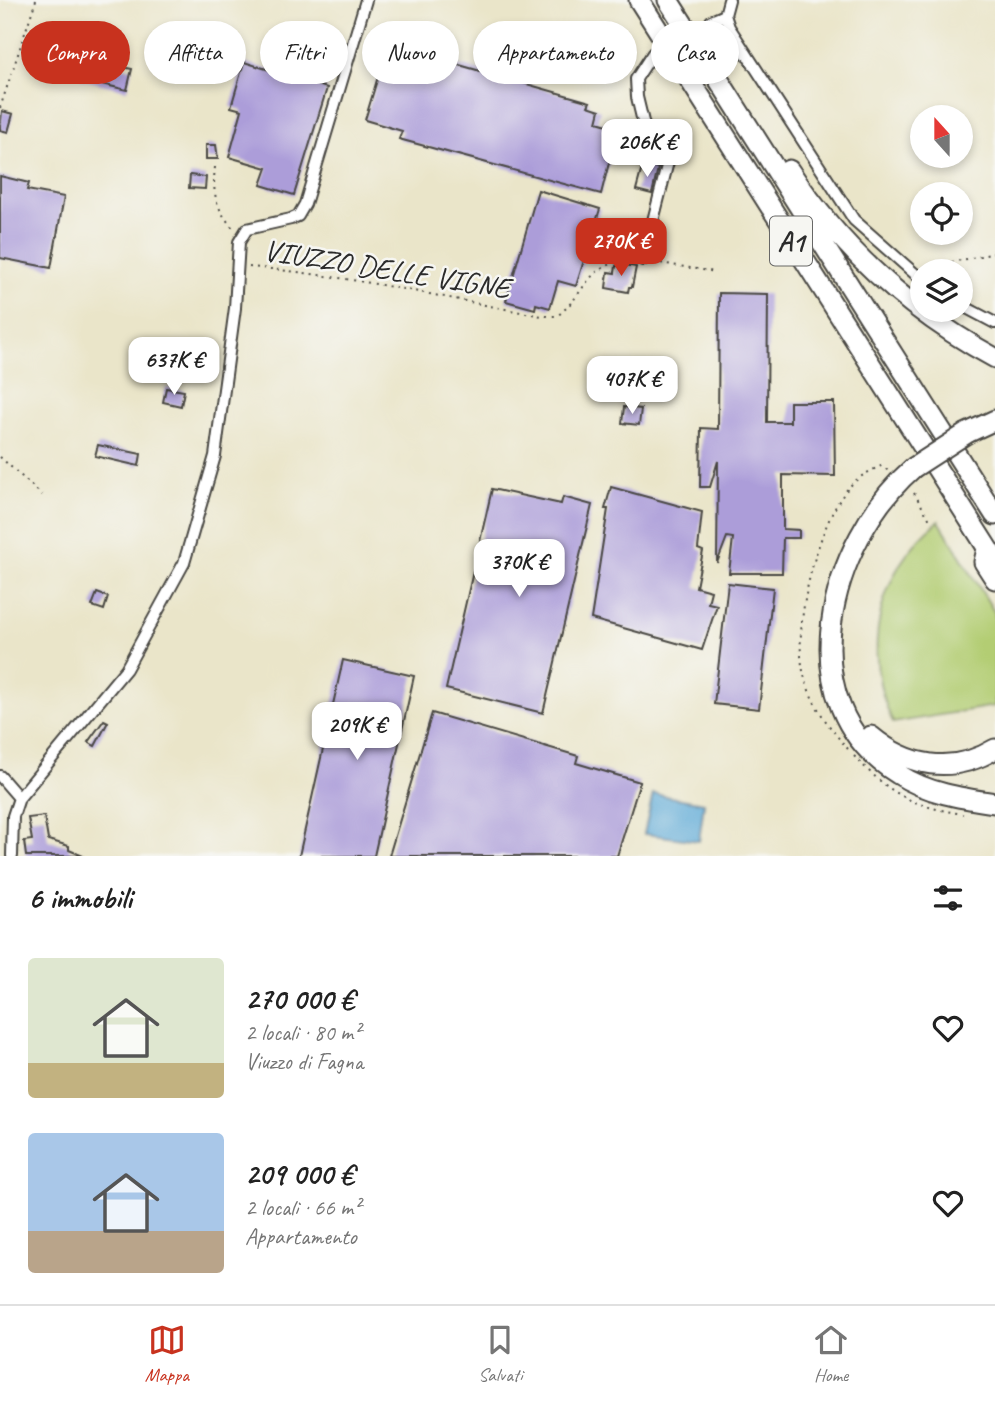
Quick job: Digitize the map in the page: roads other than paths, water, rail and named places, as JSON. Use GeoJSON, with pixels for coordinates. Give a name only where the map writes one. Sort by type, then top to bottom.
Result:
{"type":"FeatureCollection","features":[{"type":"Feature","properties":{"kind":"highway","name":"A1"},"geometry":{"type":"LineString","coordinates":[[639,0],[991,554]]}},
{"type":"Feature","properties":{"kind":"highway","name":"A1"},"geometry":{"type":"LineString","coordinates":[[668,0],[681,21]]}},
{"type":"Feature","properties":{"kind":"highway","name":"A1"},"geometry":{"type":"LineString","coordinates":[[722,84],[807,223],[995,515]]}},
{"type":"Feature","properties":{"kind":"highway"},"geometry":{"type":"LineString","coordinates":[[725,84],[740,99],[799,186],[855,255],[897,294],[944,328],[995,358]]}},
{"type":"Feature","properties":{"kind":"highway"},"geometry":{"type":"LineString","coordinates":[[995,420],[910,478],[869,517],[841,578],[831,625],[833,678],[851,727],[865,746],[890,769],[930,789],[995,803]]}},
{"type":"Feature","properties":{"kind":"highway"},"geometry":{"type":"LineString","coordinates":[[969,436],[995,430]]}},
{"type":"Feature","properties":{"kind":"highway"},"geometry":{"type":"LineString","coordinates":[[910,478],[875,526],[850,581],[839,630],[838,656],[844,687],[852,710],[867,733],[885,748],[908,760],[929,766],[950,766],[972,761],[995,749]]}},
{"type":"Feature","properties":{"kind":"highway"},"geometry":{"type":"LineString","coordinates":[[991,554],[984,562],[995,579]]}},
{"type":"Feature","properties":{"kind":"street"},"geometry":{"type":"LineString","coordinates":[[12,856],[13,816],[19,798],[126,669],[184,563],[215,456],[235,308],[239,242],[244,233],[257,227],[298,216],[305,204],[366,0]]}},
{"type":"Feature","properties":{"kind":"street"},"geometry":{"type":"LineString","coordinates":[[729,0],[725,15],[729,27],[854,220],[910,272]]}},
{"type":"Feature","properties":{"kind":"street"},"geometry":{"type":"LineString","coordinates":[[711,21],[725,15]]}},
{"type":"Feature","properties":{"kind":"street"},"geometry":{"type":"LineString","coordinates":[[643,260],[670,154],[644,126],[637,97],[636,79],[651,56]]}},
{"type":"Feature","properties":{"kind":"street"},"geometry":{"type":"LineString","coordinates":[[973,311],[995,323]]}},
{"type":"Feature","properties":{"kind":"street"},"geometry":{"type":"LineString","coordinates":[[0,776],[19,798]]}},
{"type":"Feature","properties":{"kind":"water"},"geometry":{"type":"Polygon","coordinates":[[[653,794],[704,803],[699,841],[644,834],[653,794]]]}}]}
